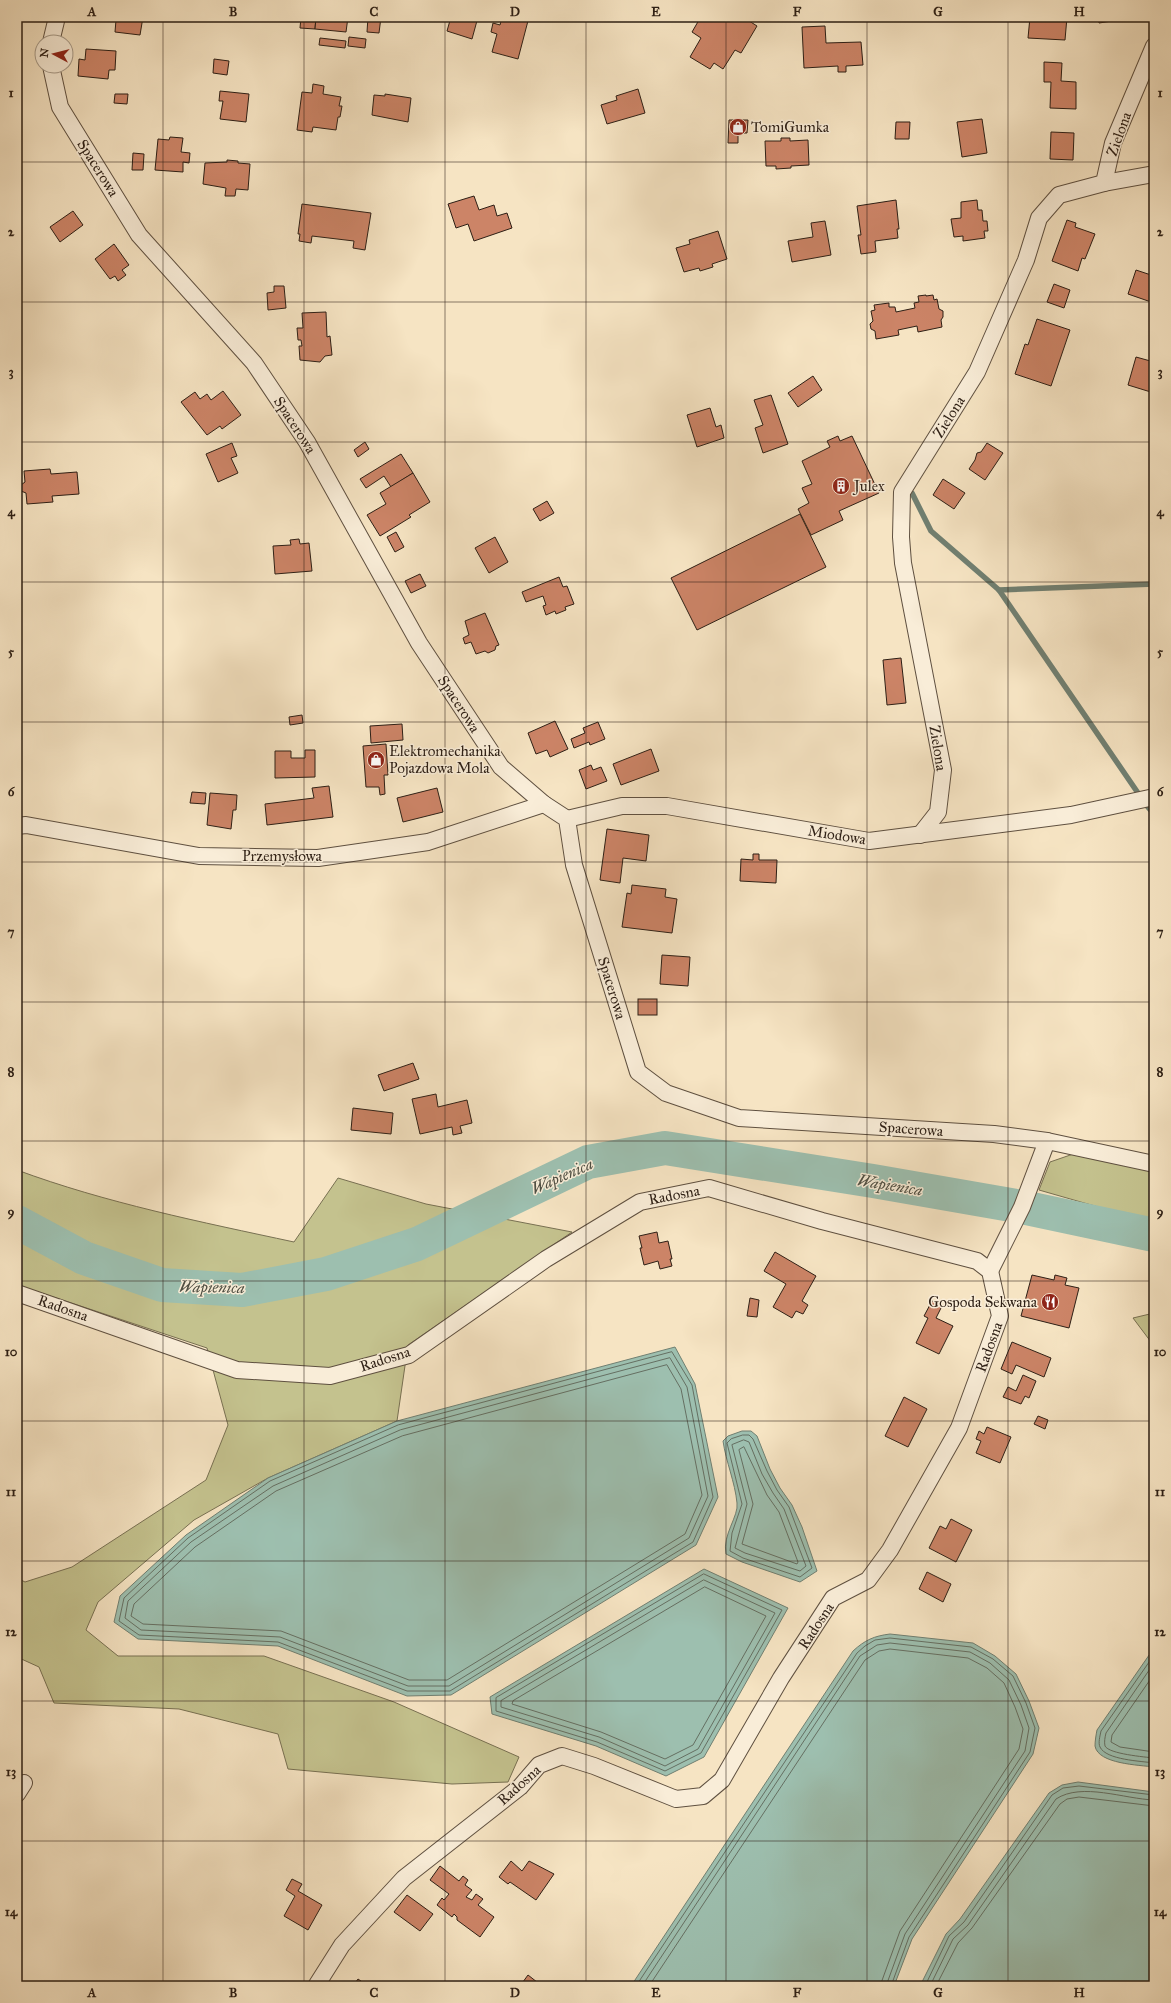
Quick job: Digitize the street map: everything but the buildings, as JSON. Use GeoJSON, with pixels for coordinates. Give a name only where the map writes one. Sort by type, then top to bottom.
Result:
{"type":"FeatureCollection","features":[{"type":"Feature","properties":{"kind":"street"},"geometry":{"type":"LineString","coordinates":[[53,34],[57,17]]}},
{"type":"Feature","properties":{"kind":"street","name":"Zielona"},"geometry":{"type":"LineString","coordinates":[[920,835],[938,812],[943,770],[904,563],[901,537],[902,492],[977,372],[1026,260],[1039,218],[1059,195],[1104,183],[1112,143],[1154,46]]}},
{"type":"Feature","properties":{"kind":"street","name":"Spacerowa"},"geometry":{"type":"LineString","coordinates":[[53,74],[60,107],[139,235],[254,363],[308,442],[428,656],[501,767],[544,804],[567,818],[574,865],[638,1072],[666,1093],[739,1118],[994,1134],[1047,1141],[1154,1164]]}},
{"type":"Feature","properties":{"kind":"street"},"geometry":{"type":"LineString","coordinates":[[1104,183],[1154,174]]}},
{"type":"Feature","properties":{"kind":"street","name":"Miodowa"},"geometry":{"type":"LineString","coordinates":[[567,818],[622,806],[667,806],[869,841],[1071,815],[1154,797]]}},
{"type":"Feature","properties":{"kind":"street","name":"Przemysłowa"},"geometry":{"type":"LineString","coordinates":[[17,826],[26,825],[199,856],[318,858],[428,842],[544,804]]}},
{"type":"Feature","properties":{"kind":"street"},"geometry":{"type":"LineString","coordinates":[[990,1271],[1022,1207],[1047,1141]]}},
{"type":"Feature","properties":{"kind":"street","name":"Radosna"},"geometry":{"type":"LineString","coordinates":[[17,1293],[237,1370],[330,1376],[409,1355],[546,1259],[640,1202],[709,1188],[822,1221],[977,1261],[990,1271],[1000,1316],[959,1428],[890,1550],[868,1580],[833,1598],[781,1678],[722,1780],[703,1796],[676,1799],[594,1766],[562,1756],[539,1765],[520,1787],[404,1878],[342,1944],[316,1986]]}},
{"type":"Feature","properties":{"kind":"shaded area"},"geometry":{"type":"Polygon","coordinates":[[[1079,1152],[1154,1169],[1154,1223],[1039,1190],[1050,1162],[1079,1152]]]}},
{"type":"Feature","properties":{"kind":"shaded area"},"geometry":{"type":"Polygon","coordinates":[[[17,1170],[51,1182],[119,1202],[294,1242],[338,1178],[426,1204],[572,1232],[408,1345],[397,1421],[268,1478],[194,1520],[98,1602],[86,1630],[118,1656],[264,1656],[394,1702],[519,1757],[508,1782],[452,1784],[288,1769],[278,1734],[179,1709],[54,1703],[39,1667],[17,1657],[17,1578],[25,1582],[72,1567],[206,1480],[228,1425],[207,1348],[17,1285],[17,1170]]]}},
{"type":"Feature","properties":{"kind":"shaded area"},"geometry":{"type":"Polygon","coordinates":[[[1154,1313],[1154,1346],[1133,1318],[1154,1313]]]}},
{"type":"Feature","properties":{"kind":"water"},"geometry":{"type":"Polygon","coordinates":[[[675,1347],[695,1384],[718,1497],[696,1545],[451,1695],[407,1696],[278,1646],[138,1639],[114,1622],[120,1596],[186,1535],[268,1478],[397,1421],[675,1347]]]}},
{"type":"Feature","properties":{"kind":"water"},"geometry":{"type":"Polygon","coordinates":[[[742,1431],[751,1431],[757,1436],[770,1469],[780,1488],[792,1505],[802,1527],[817,1571],[800,1582],[742,1562],[726,1554],[726,1540],[736,1514],[737,1503],[723,1441],[728,1436],[742,1431]]]}},
{"type":"Feature","properties":{"kind":"water"},"geometry":{"type":"Polygon","coordinates":[[[704,1569],[788,1608],[704,1757],[666,1776],[596,1746],[492,1714],[490,1697],[704,1569]]]}},
{"type":"Feature","properties":{"kind":"water"},"geometry":{"type":"Polygon","coordinates":[[[890,1634],[973,1643],[995,1656],[1016,1674],[1029,1701],[1039,1728],[1033,1754],[912,1939],[894,1986],[631,1986],[853,1651],[870,1639],[890,1634]]]}},
{"type":"Feature","properties":{"kind":"water"},"geometry":{"type":"Polygon","coordinates":[[[1154,1648],[1154,1767],[1130,1764],[1103,1757],[1095,1746],[1097,1730],[1154,1648]]]}},
{"type":"Feature","properties":{"kind":"water"},"geometry":{"type":"Polygon","coordinates":[[[1078,1782],[1154,1792],[1154,1986],[920,1986],[946,1934],[960,1919],[1049,1793],[1062,1785],[1078,1782]]]}},
{"type":"Feature","properties":{"kind":"waterway"},"geometry":{"type":"LineString","coordinates":[[912,493],[931,531],[999,590],[1138,793]]}},
{"type":"Feature","properties":{"kind":"waterway"},"geometry":{"type":"LineString","coordinates":[[999,590],[1154,584]]}},
{"type":"Feature","properties":{"kind":"waterway"},"geometry":{"type":"LineString","coordinates":[[1147,806],[1154,814]]}},
{"type":"Feature","properties":{"kind":"waterway","name":"Wapienica"},"geometry":{"type":"LineString","coordinates":[[17,1222],[84,1258],[162,1285],[242,1290],[326,1274],[417,1244],[588,1162],[665,1148],[873,1181],[1022,1207],[1154,1235]]}},
{"type":"Feature","properties":{"kind":"place","name":"TomiGumka"},"geometry":{"type":"Point","coordinates":[738,127]}},
{"type":"Feature","properties":{"kind":"place","name":"Julex"},"geometry":{"type":"Point","coordinates":[841,486]}},
{"type":"Feature","properties":{"kind":"place","name":"Elektromechanika Pojazdowa Mola"},"geometry":{"type":"Point","coordinates":[376,760]}},
{"type":"Feature","properties":{"kind":"place","name":"Gospoda Sekwana"},"geometry":{"type":"Point","coordinates":[1050,1302]}}]}
